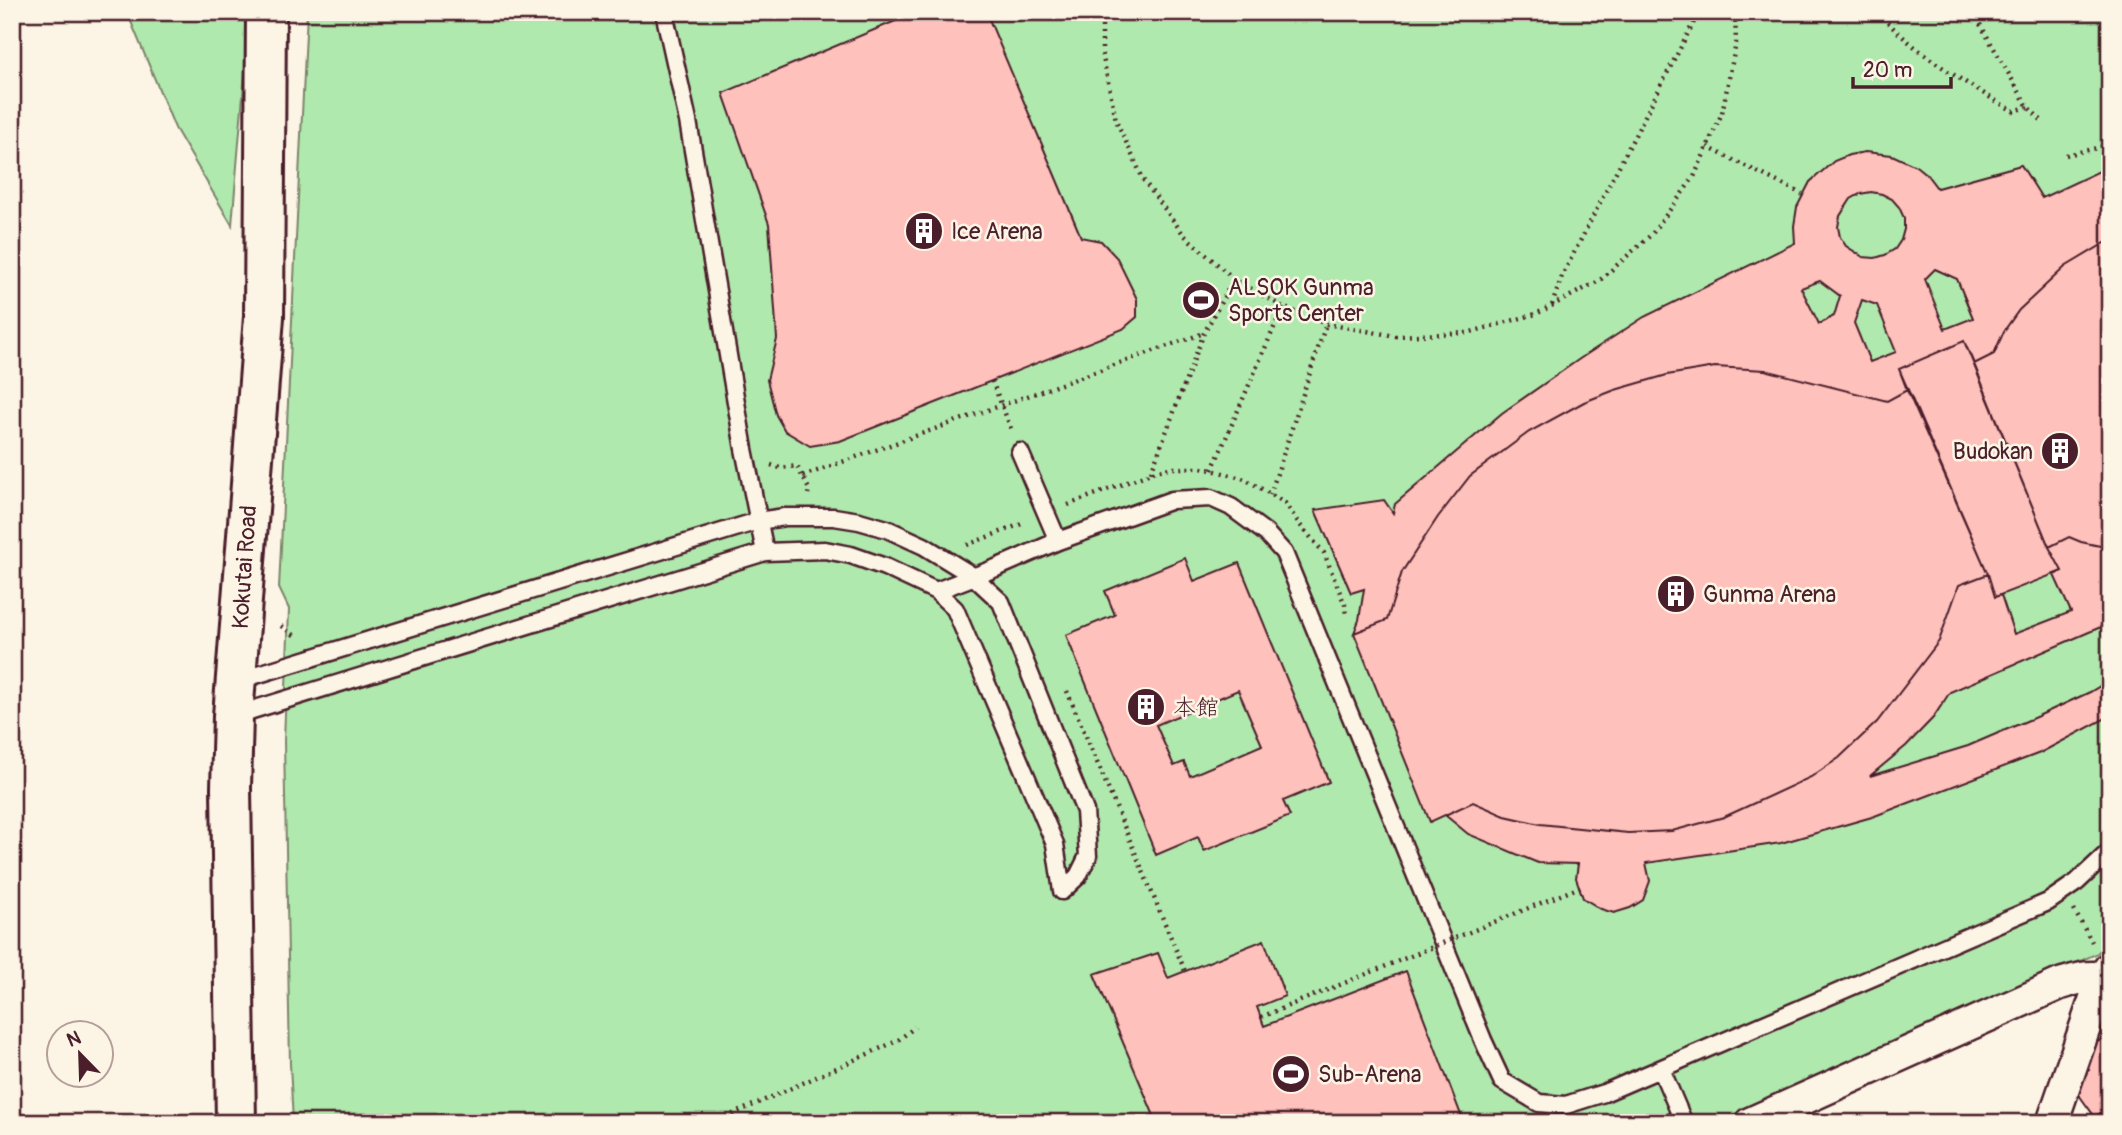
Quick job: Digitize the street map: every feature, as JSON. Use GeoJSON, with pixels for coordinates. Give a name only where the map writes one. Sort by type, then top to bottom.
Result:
{"type":"FeatureCollection","features":[{"type":"Feature","properties":{"kind":"street","name":"Kokutai Road"},"geometry":{"type":"LineString","coordinates":[[236,1123],[231,788],[234,699],[264,317],[266,12]]}},
{"type":"Feature","properties":{"kind":"street"},"geometry":{"type":"LineString","coordinates":[[1750,1123],[2060,984],[2086,976],[2107,975],[2052,1123]]}},
{"type":"Feature","properties":{"kind":"lane"},"geometry":{"type":"LineString","coordinates":[[664,12],[688,121],[765,552]]}},
{"type":"Feature","properties":{"kind":"lane"},"geometry":{"type":"LineString","coordinates":[[1020,452],[1058,541]]}},
{"type":"Feature","properties":{"kind":"lane"},"geometry":{"type":"LineString","coordinates":[[936,591],[1058,541],[1172,500],[1211,498],[1231,507],[1266,533],[1284,553],[1502,1081],[1539,1103],[1566,1105],[1604,1093],[2048,902],[2077,882],[2110,851]]}},
{"type":"Feature","properties":{"kind":"lane"},"geometry":{"type":"LineString","coordinates":[[809,516],[859,520],[924,546],[973,576],[1001,602],[1085,811],[1088,856],[1078,876],[1062,891],[1055,844],[955,609],[936,591],[885,567],[851,555],[825,550],[765,552],[234,699],[758,521],[809,516]]}},
{"type":"Feature","properties":{"kind":"lane"},"geometry":{"type":"LineString","coordinates":[[1661,1069],[1684,1123]]}},
{"type":"Feature","properties":{"kind":"path"},"geometry":{"type":"LineString","coordinates":[[1102,12],[1102,53],[1116,120],[1144,181],[1184,235],[1234,279],[1283,307],[1326,324],[1396,336],[1467,333],[1536,314],[1598,281],[1652,234],[1694,177],[1722,113],[1736,43],[1735,12]]}},
{"type":"Feature","properties":{"kind":"path"},"geometry":{"type":"LineString","coordinates":[[1552,306],[1562,276],[1699,12]]}},
{"type":"Feature","properties":{"kind":"path"},"geometry":{"type":"LineString","coordinates":[[1878,12],[1892,28],[1954,75],[2013,111],[2028,107]]}},
{"type":"Feature","properties":{"kind":"path"},"geometry":{"type":"LineString","coordinates":[[1973,12],[2028,107],[2042,121]]}},
{"type":"Feature","properties":{"kind":"path"},"geometry":{"type":"LineString","coordinates":[[2066,155],[2110,145]]}},
{"type":"Feature","properties":{"kind":"path"},"geometry":{"type":"LineString","coordinates":[[1707,148],[1802,194]]}},
{"type":"Feature","properties":{"kind":"path"},"geometry":{"type":"LineString","coordinates":[[1151,473],[1204,333],[1234,279]]}},
{"type":"Feature","properties":{"kind":"path"},"geometry":{"type":"LineString","coordinates":[[1212,470],[1283,307]]}},
{"type":"Feature","properties":{"kind":"path"},"geometry":{"type":"LineString","coordinates":[[1270,495],[1326,324]]}},
{"type":"Feature","properties":{"kind":"path"},"geometry":{"type":"LineString","coordinates":[[803,476],[1204,333]]}},
{"type":"Feature","properties":{"kind":"path"},"geometry":{"type":"LineString","coordinates":[[992,381],[1020,452]]}},
{"type":"Feature","properties":{"kind":"path"},"geometry":{"type":"LineString","coordinates":[[1063,682],[1185,971]]}},
{"type":"Feature","properties":{"kind":"path"},"geometry":{"type":"LineString","coordinates":[[1261,1017],[1585,885]]}},
{"type":"Feature","properties":{"kind":"path"},"geometry":{"type":"LineString","coordinates":[[2072,906],[2091,941]]}},
{"type":"Feature","properties":{"kind":"path"},"geometry":{"type":"LineString","coordinates":[[713,1123],[897,1041],[915,1027]]}},
{"type":"Feature","properties":{"kind":"green space"},"geometry":{"type":"Polygon","coordinates":[[[127,12],[250,12],[232,225],[175,128],[127,12]]]}},
{"type":"Feature","properties":{"kind":"green space","name":"ALSOK Gunma Sports Center"},"geometry":{"type":"Polygon","coordinates":[[[307,12],[2110,12],[2110,942],[2096,954],[1717,1123],[293,1123],[284,741],[289,609],[279,588],[307,12]]]}},
{"type":"Feature","properties":{"kind":"building","name":"Ice Arena"},"geometry":{"type":"Polygon","coordinates":[[[917,12],[986,12],[1081,237],[1101,241],[1117,258],[1137,299],[1137,317],[1123,329],[840,441],[810,446],[785,431],[776,415],[767,380],[777,339],[769,224],[723,93],[917,12]]]}},
{"type":"Feature","properties":{"kind":"building"},"geometry":{"type":"Polygon","coordinates":[[[1865,152],[1892,155],[1916,166],[1937,188],[2021,165],[2042,198],[2110,166],[2110,240],[2065,267],[2019,310],[2004,331],[1994,354],[1974,364],[1964,341],[1899,369],[1907,390],[1887,401],[1765,370],[1715,367],[1667,375],[1584,402],[1529,432],[1470,476],[1438,517],[1402,572],[1387,620],[1354,633],[1364,589],[1351,593],[1315,510],[1384,500],[1393,513],[1395,504],[1502,413],[1581,358],[1644,317],[1795,243],[1797,207],[1810,182],[1834,161],[1865,152]],[[1871,192],[1851,199],[1840,216],[1840,237],[1846,246],[1863,257],[1885,255],[1895,249],[1901,240],[1904,218],[1892,199],[1871,192]],[[1935,269],[1925,279],[1945,329],[1973,318],[1957,279],[1935,269]],[[1820,281],[1801,288],[1819,324],[1834,316],[1840,296],[1820,281]],[[1862,300],[1854,323],[1870,362],[1896,352],[1877,305],[1862,300]]]}},
{"type":"Feature","properties":{"kind":"building","name":"Budokan"},"geometry":{"type":"Polygon","coordinates":[[[2110,240],[2110,548],[2069,537],[2049,547],[1974,364],[1994,354],[2004,331],[2019,310],[2065,267],[2110,240]]]}},
{"type":"Feature","properties":{"kind":"building"},"geometry":{"type":"Polygon","coordinates":[[[1964,341],[2049,547],[2062,571],[1995,597],[1988,574],[1899,369],[1964,341]]]}},
{"type":"Feature","properties":{"kind":"building","name":"Gunma Arena"},"geometry":{"type":"Polygon","coordinates":[[[1715,367],[1765,370],[1887,401],[1907,390],[1988,574],[1959,585],[1939,641],[1877,722],[1839,758],[1811,777],[1724,817],[1672,831],[1628,833],[1540,824],[1505,816],[1473,802],[1430,822],[1354,633],[1387,620],[1402,572],[1438,517],[1470,476],[1529,432],[1584,402],[1615,390],[1667,375],[1715,367]]]}},
{"type":"Feature","properties":{"kind":"building"},"geometry":{"type":"Polygon","coordinates":[[[2069,537],[2110,548],[2110,623],[1950,692],[1933,718],[1906,746],[1870,776],[1968,746],[2090,692],[2110,680],[2110,716],[2040,753],[1872,817],[1781,843],[1646,863],[1650,881],[1643,900],[1614,913],[1583,898],[1576,878],[1578,864],[1538,863],[1468,834],[1445,815],[1473,802],[1505,816],[1540,824],[1628,833],[1672,831],[1724,817],[1811,777],[1839,758],[1877,722],[1939,641],[1959,585],[1988,574],[1995,597],[2001,595],[2014,634],[2071,612],[2054,575],[2062,571],[2049,547],[2069,537]]]}},
{"type":"Feature","properties":{"kind":"building","name":"本館"},"geometry":{"type":"Polygon","coordinates":[[[1185,558],[1194,581],[1239,563],[1329,782],[1283,801],[1290,816],[1204,851],[1198,837],[1156,855],[1066,635],[1115,615],[1105,591],[1185,558]],[[1238,690],[1156,725],[1174,766],[1184,762],[1190,776],[1262,745],[1238,690]]]}},
{"type":"Feature","properties":{"kind":"building","name":"Sub-Arena"},"geometry":{"type":"Polygon","coordinates":[[[1264,940],[1285,996],[1257,1007],[1264,1026],[1406,971],[1464,1123],[1157,1123],[1094,974],[1158,953],[1168,978],[1264,940]]]}},
{"type":"Feature","properties":{"kind":"building"},"geometry":{"type":"Polygon","coordinates":[[[2110,1033],[2110,1106],[2095,1117],[2071,1084],[2089,1070],[2079,1056],[2110,1033]]]}},
{"type":"Feature","properties":{"kind":"place","name":"Ice Arena"},"geometry":{"type":"Point","coordinates":[924,231]}},
{"type":"Feature","properties":{"kind":"place","name":"ALSOK Gunma Sports Center"},"geometry":{"type":"Point","coordinates":[1201,300]}},
{"type":"Feature","properties":{"kind":"place","name":"Budokan"},"geometry":{"type":"Point","coordinates":[2060,451]}},
{"type":"Feature","properties":{"kind":"place","name":"Gunma Arena"},"geometry":{"type":"Point","coordinates":[1676,594]}},
{"type":"Feature","properties":{"kind":"place","name":"本館"},"geometry":{"type":"Point","coordinates":[1146,707]}},
{"type":"Feature","properties":{"kind":"place","name":"Sub-Arena"},"geometry":{"type":"Point","coordinates":[1291,1074]}}]}
